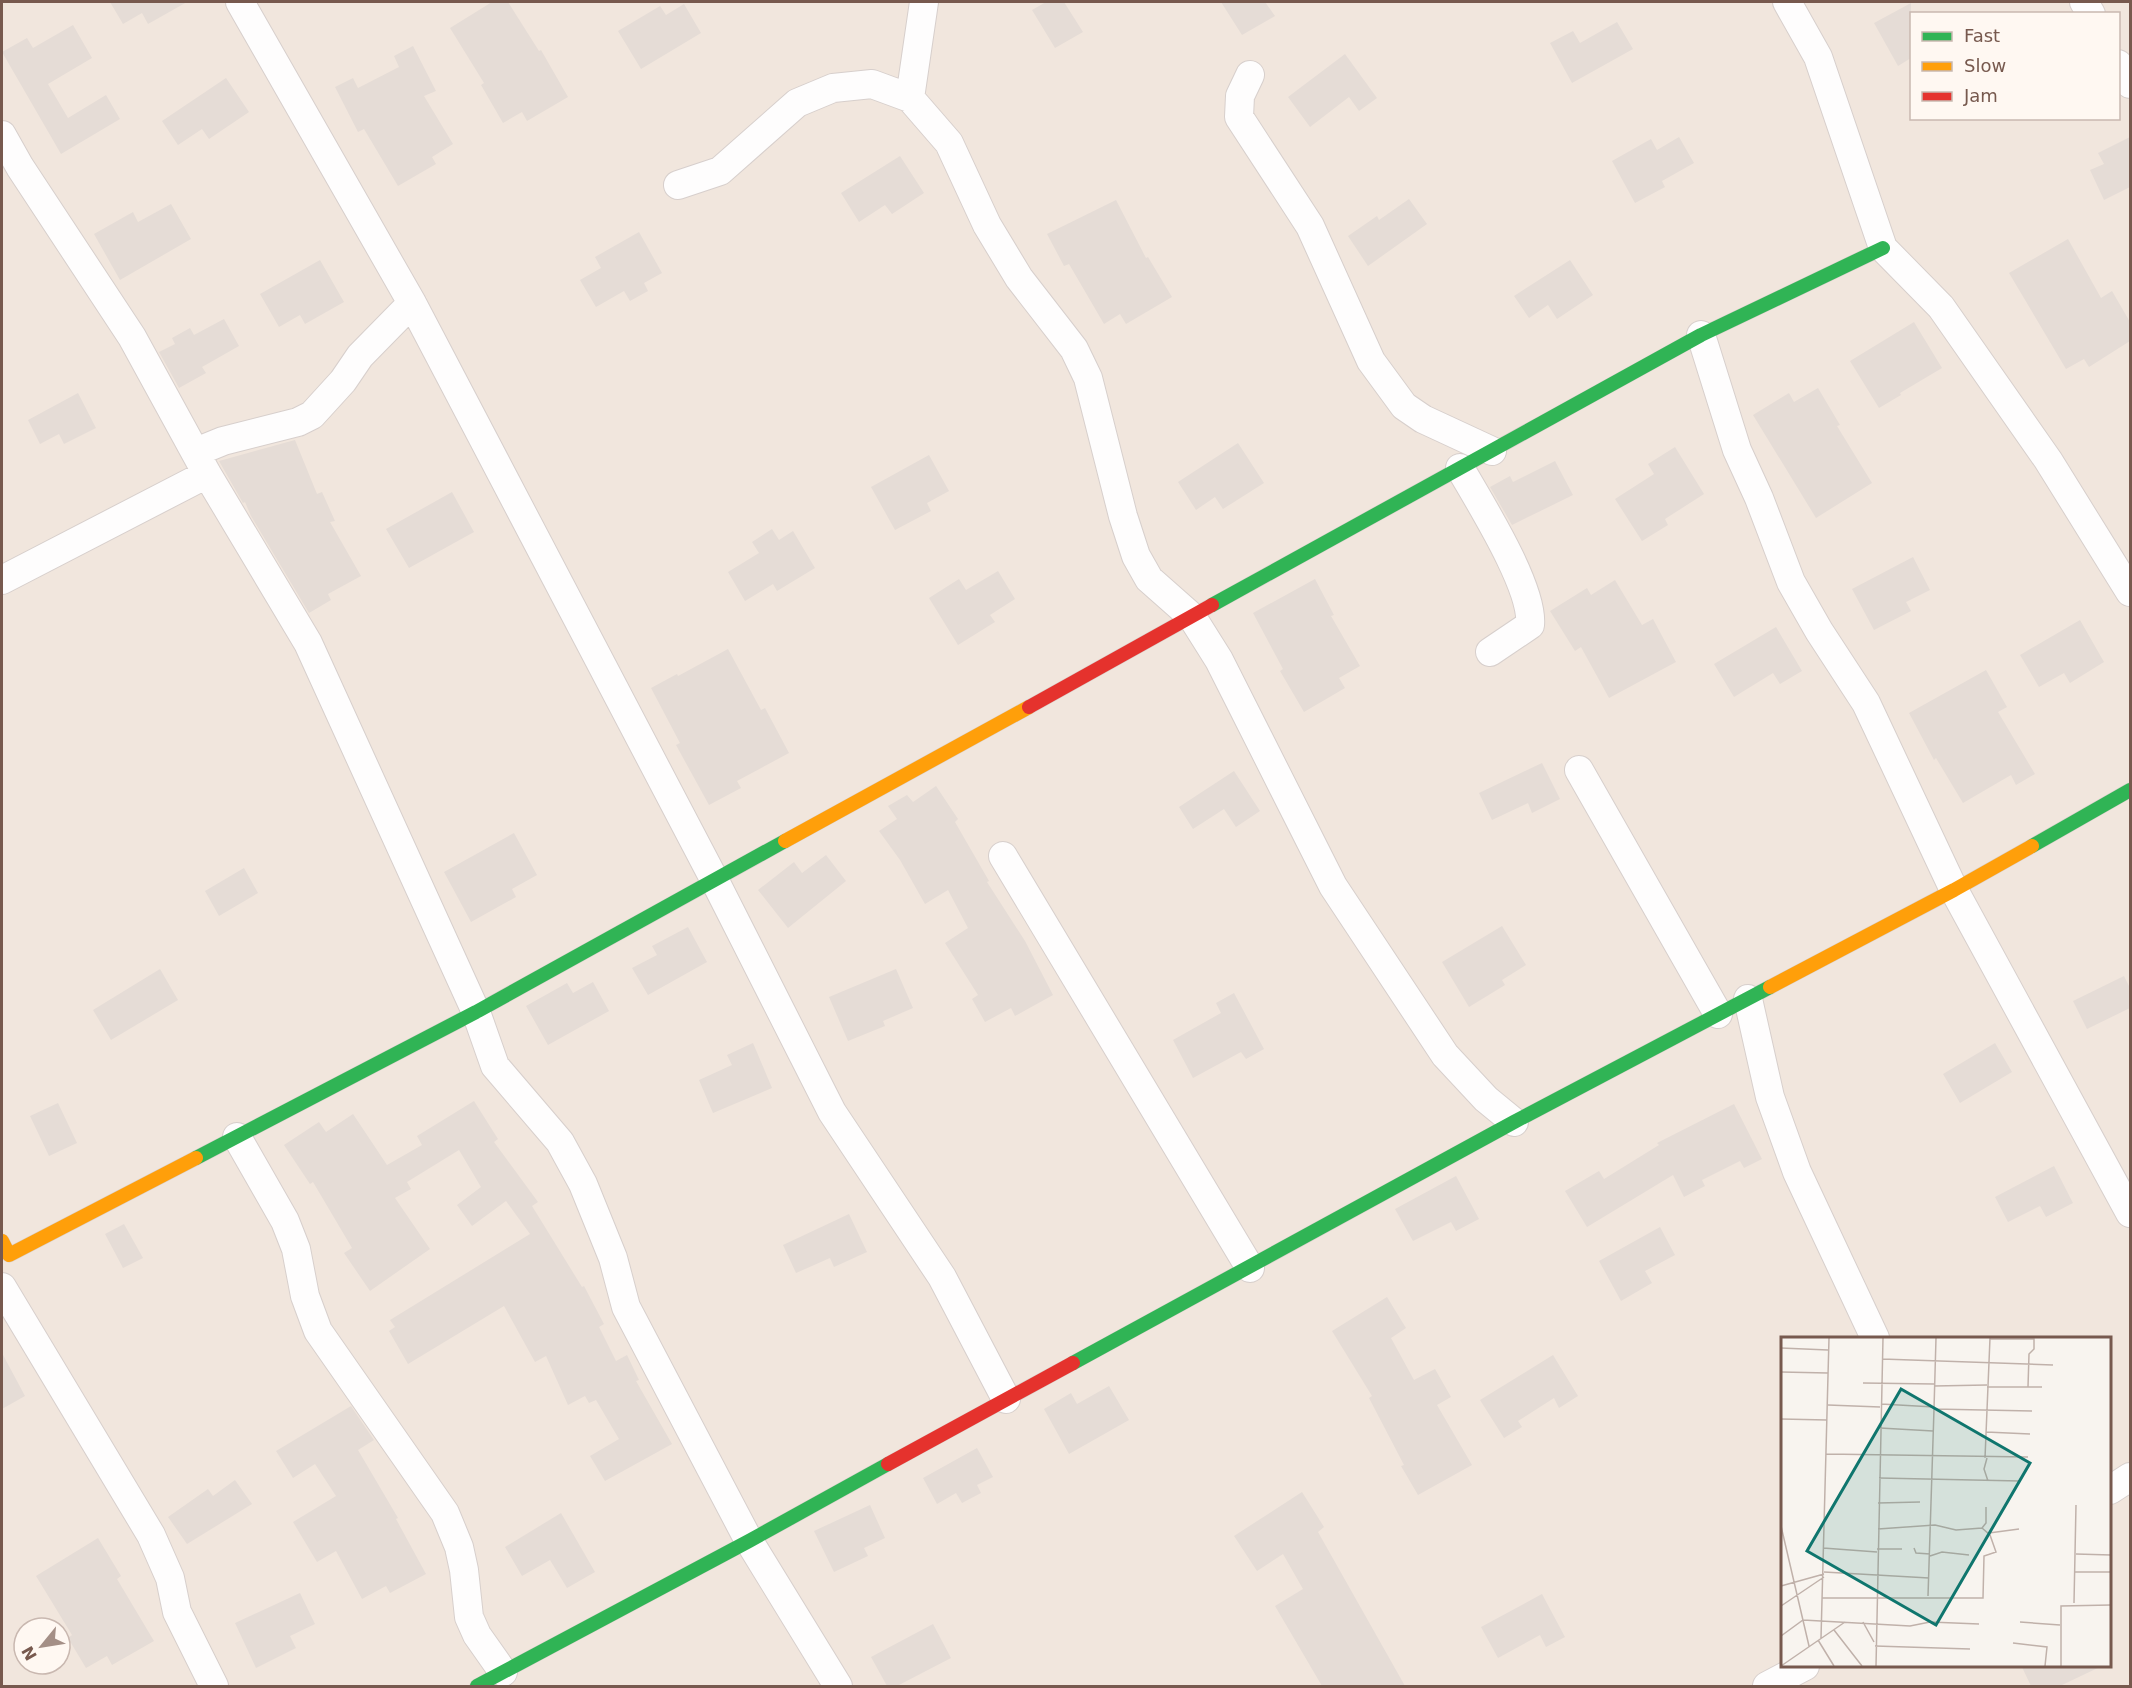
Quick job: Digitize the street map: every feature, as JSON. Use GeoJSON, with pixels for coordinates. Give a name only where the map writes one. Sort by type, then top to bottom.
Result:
{"type":"FeatureCollection","features":[{"type":"Feature","properties":{"kind":"street"},"geometry":{"type":"LineString","coordinates":[[240,2],[412,303],[714,879],[832,1112],[942,1277],[1006,1399]]}},
{"type":"Feature","properties":{"kind":"street"},"geometry":{"type":"LineString","coordinates":[[1787,2],[1818,57],[1883,248],[1941,307],[2048,460],[2130,592]]}},
{"type":"Feature","properties":{"kind":"street"},"geometry":{"type":"LineString","coordinates":[[910,98],[920,4]]}},
{"type":"Feature","properties":{"kind":"street"},"geometry":{"type":"LineString","coordinates":[[2120,67],[2130,84]]}},
{"type":"Feature","properties":{"kind":"street"},"geometry":{"type":"LineString","coordinates":[[1250,75],[1240,96],[1239,117],[1310,226],[1371,361],[1404,406],[1423,419],[1492,451]]}},
{"type":"Feature","properties":{"kind":"street"},"geometry":{"type":"LineString","coordinates":[[678,185],[720,171],[797,104],[833,88],[872,84],[910,98],[949,144],[987,225],[1019,278],[1074,349],[1088,378],[1123,516],[1136,556],[1149,579],[1192,617],[1219,660],[1333,886],[1445,1055],[1486,1098],[1514,1122]]}},
{"type":"Feature","properties":{"kind":"street"},"geometry":{"type":"LineString","coordinates":[[2,135],[132,337],[201,463],[308,643],[476,1012],[495,1066],[560,1142],[583,1184],[613,1258],[626,1307],[749,1541],[838,1686]]}},
{"type":"Feature","properties":{"kind":"street"},"geometry":{"type":"LineString","coordinates":[[4,1252],[237,1137],[476,1012],[1701,335],[1883,248]]}},
{"type":"Feature","properties":{"kind":"street"},"geometry":{"type":"LineString","coordinates":[[2,580],[201,463],[223,441],[298,422],[312,415],[343,381],[360,356],[412,303]]}},
{"type":"Feature","properties":{"kind":"street"},"geometry":{"type":"LineString","coordinates":[[1701,335],[1737,450],[1759,498],[1791,582],[1819,631],[1866,703],[1954,890],[2130,1213]]}},
{"type":"Feature","properties":{"kind":"street"},"geometry":{"type":"LineString","coordinates":[[1460,468],[1510,557],[1530,606],[1530,625],[1490,652]]}},
{"type":"Feature","properties":{"kind":"street"},"geometry":{"type":"LineString","coordinates":[[1579,770],[1718,1014]]}},
{"type":"Feature","properties":{"kind":"street"},"geometry":{"type":"LineString","coordinates":[[477,1686],[749,1541],[1514,1122],[1954,890],[2130,790]]}},
{"type":"Feature","properties":{"kind":"street"},"geometry":{"type":"LineString","coordinates":[[1003,856],[1250,1268]]}},
{"type":"Feature","properties":{"kind":"street"},"geometry":{"type":"LineString","coordinates":[[1748,999],[1770,1096],[1797,1172],[1875,1337]]}},
{"type":"Feature","properties":{"kind":"street"},"geometry":{"type":"LineString","coordinates":[[237,1137],[285,1221],[296,1249],[305,1296],[318,1331],[445,1512],[459,1547],[469,1617],[477,1635],[503,1672]]}},
{"type":"Feature","properties":{"kind":"street"},"geometry":{"type":"LineString","coordinates":[[2,1287],[151,1535],[170,1578],[177,1612],[214,1686]]}},
{"type":"Feature","properties":{"kind":"street"},"geometry":{"type":"LineString","coordinates":[[2111,1489],[2130,1477]]}},
{"type":"Feature","properties":{"kind":"street"},"geometry":{"type":"LineString","coordinates":[[1767,1686],[1801,1667]]}},
{"type":"Feature","properties":{"kind":"shaded area"},"geometry":{"type":"Polygon","coordinates":[[[2,2],[2130,2],[2130,1686],[2,1686],[2,2]]]}},
{"type":"Feature","properties":{"kind":"building"},"geometry":{"type":"Polygon","coordinates":[[[110,2],[187,2],[148,24],[142,13],[123,24],[110,2]]]}},
{"type":"Feature","properties":{"kind":"building"},"geometry":{"type":"Polygon","coordinates":[[[492,2],[508,2],[539,51],[541,50],[568,97],[527,121],[522,112],[503,123],[481,85],[484,83],[450,28],[492,2]]]}},
{"type":"Feature","properties":{"kind":"building"},"geometry":{"type":"Polygon","coordinates":[[[1046,2],[1064,2],[1083,32],[1055,48],[1032,10],[1046,2]]]}},
{"type":"Feature","properties":{"kind":"building"},"geometry":{"type":"Polygon","coordinates":[[[1221,2],[1265,2],[1275,16],[1242,35],[1221,2]]]}},
{"type":"Feature","properties":{"kind":"building"},"geometry":{"type":"Polygon","coordinates":[[[1911,3],[1910,59],[1898,66],[1874,23],[1911,3]]]}},
{"type":"Feature","properties":{"kind":"building"},"geometry":{"type":"Polygon","coordinates":[[[684,4],[701,33],[641,69],[618,31],[660,6],[666,15],[684,4]]]}},
{"type":"Feature","properties":{"kind":"building"},"geometry":{"type":"Polygon","coordinates":[[[1617,22],[1633,49],[1572,83],[1550,43],[1573,31],[1580,43],[1617,22]]]}},
{"type":"Feature","properties":{"kind":"building"},"geometry":{"type":"Polygon","coordinates":[[[73,25],[92,58],[48,84],[68,118],[106,95],[120,119],[61,154],[2,52],[27,38],[33,48],[73,25]]]}},
{"type":"Feature","properties":{"kind":"building"},"geometry":{"type":"Polygon","coordinates":[[[413,46],[436,91],[424,96],[453,144],[432,157],[436,164],[398,186],[364,129],[358,132],[335,87],[353,78],[358,88],[399,67],[394,56],[413,46]]]}},
{"type":"Feature","properties":{"kind":"building"},"geometry":{"type":"Polygon","coordinates":[[[1345,54],[1377,98],[1359,111],[1349,97],[1310,127],[1288,97],[1345,54]]]}},
{"type":"Feature","properties":{"kind":"building"},"geometry":{"type":"Polygon","coordinates":[[[226,78],[249,112],[209,139],[202,129],[178,145],[162,121],[226,78]]]}},
{"type":"Feature","properties":{"kind":"building"},"geometry":{"type":"Polygon","coordinates":[[[1679,137],[1694,163],[1662,181],[1665,187],[1635,203],[1612,161],[1651,139],[1657,150],[1679,137]]]}},
{"type":"Feature","properties":{"kind":"building"},"geometry":{"type":"Polygon","coordinates":[[[2130,137],[2130,187],[2104,200],[2090,170],[2104,164],[2098,153],[2130,137]]]}},
{"type":"Feature","properties":{"kind":"building"},"geometry":{"type":"Polygon","coordinates":[[[900,156],[924,193],[892,214],[885,205],[859,222],[841,193],[900,156]]]}},
{"type":"Feature","properties":{"kind":"building"},"geometry":{"type":"Polygon","coordinates":[[[1409,199],[1427,224],[1368,266],[1348,236],[1377,216],[1379,220],[1409,199]]]}},
{"type":"Feature","properties":{"kind":"building"},"geometry":{"type":"Polygon","coordinates":[[[1116,200],[1146,258],[1148,257],[1172,297],[1126,324],[1120,314],[1104,324],[1069,264],[1064,266],[1047,234],[1116,200]]]}},
{"type":"Feature","properties":{"kind":"building"},"geometry":{"type":"Polygon","coordinates":[[[171,204],[191,239],[120,280],[94,234],[133,212],[138,222],[171,204]]]}},
{"type":"Feature","properties":{"kind":"building"},"geometry":{"type":"Polygon","coordinates":[[[639,232],[662,273],[644,283],[648,291],[630,301],[624,291],[596,307],[580,280],[601,268],[595,257],[639,232]]]}},
{"type":"Feature","properties":{"kind":"building"},"geometry":{"type":"Polygon","coordinates":[[[2068,239],[2101,298],[2112,291],[2130,322],[2130,341],[2089,367],[2084,359],[2066,369],[2009,273],[2068,239]]]}},
{"type":"Feature","properties":{"kind":"building"},"geometry":{"type":"Polygon","coordinates":[[[320,260],[344,302],[305,324],[300,315],[279,327],[260,294],[320,260]]]}},
{"type":"Feature","properties":{"kind":"building"},"geometry":{"type":"Polygon","coordinates":[[[1570,260],[1593,295],[1557,319],[1548,305],[1529,318],[1514,296],[1570,260]]]}},
{"type":"Feature","properties":{"kind":"building"},"geometry":{"type":"Polygon","coordinates":[[[224,319],[239,346],[202,367],[206,373],[179,388],[159,352],[175,344],[172,338],[190,328],[194,335],[224,319]]]}},
{"type":"Feature","properties":{"kind":"building"},"geometry":{"type":"Polygon","coordinates":[[[1914,322],[1942,368],[1879,408],[1850,361],[1914,322]]]}},
{"type":"Feature","properties":{"kind":"building"},"geometry":{"type":"Polygon","coordinates":[[[1818,388],[1840,425],[1837,426],[1872,483],[1816,518],[1753,415],[1789,393],[1794,402],[1818,388]]]}},
{"type":"Feature","properties":{"kind":"building"},"geometry":{"type":"Polygon","coordinates":[[[78,393],[96,428],[64,444],[59,434],[40,444],[28,420],[78,393]]]}},
{"type":"Feature","properties":{"kind":"building"},"geometry":{"type":"Polygon","coordinates":[[[295,440],[317,494],[322,492],[335,521],[330,522],[361,576],[328,594],[331,600],[309,613],[219,461],[295,440]]]}},
{"type":"Feature","properties":{"kind":"building"},"geometry":{"type":"Polygon","coordinates":[[[1238,443],[1264,483],[1223,509],[1215,497],[1196,510],[1178,482],[1238,443]]]}},
{"type":"Feature","properties":{"kind":"building"},"geometry":{"type":"Polygon","coordinates":[[[1675,447],[1704,494],[1665,519],[1668,525],[1642,541],[1615,499],[1654,474],[1648,464],[1675,447]]]}},
{"type":"Feature","properties":{"kind":"building"},"geometry":{"type":"Polygon","coordinates":[[[929,455],[949,491],[927,503],[931,511],[895,530],[871,487],[929,455]]]}},
{"type":"Feature","properties":{"kind":"building"},"geometry":{"type":"Polygon","coordinates":[[[1555,461],[1573,495],[1512,525],[1490,487],[1510,476],[1513,482],[1555,461]]]}},
{"type":"Feature","properties":{"kind":"building"},"geometry":{"type":"Polygon","coordinates":[[[452,492],[474,532],[409,568],[386,529],[452,492]]]}},
{"type":"Feature","properties":{"kind":"building"},"geometry":{"type":"Polygon","coordinates":[[[772,529],[779,540],[793,531],[815,568],[777,591],[773,584],[745,601],[728,572],[759,553],[752,542],[772,529]]]}},
{"type":"Feature","properties":{"kind":"building"},"geometry":{"type":"Polygon","coordinates":[[[1913,557],[1930,590],[1906,602],[1911,611],[1874,630],[1852,589],[1913,557]]]}},
{"type":"Feature","properties":{"kind":"building"},"geometry":{"type":"Polygon","coordinates":[[[998,571],[1015,599],[990,615],[995,622],[958,645],[929,598],[959,579],[966,590],[998,571]]]}},
{"type":"Feature","properties":{"kind":"building"},"geometry":{"type":"Polygon","coordinates":[[[1315,579],[1334,615],[1331,616],[1360,666],[1339,678],[1345,688],[1304,712],[1280,671],[1283,669],[1253,613],[1315,579]]]}},
{"type":"Feature","properties":{"kind":"building"},"geometry":{"type":"Polygon","coordinates":[[[1615,580],[1642,625],[1653,619],[1676,662],[1609,698],[1581,647],[1575,651],[1550,611],[1587,588],[1591,595],[1615,580]]]}},
{"type":"Feature","properties":{"kind":"building"},"geometry":{"type":"Polygon","coordinates":[[[2080,620],[2104,662],[2070,683],[2064,673],[2039,687],[2020,655],[2080,620]]]}},
{"type":"Feature","properties":{"kind":"building"},"geometry":{"type":"Polygon","coordinates":[[[1776,627],[1802,671],[1780,684],[1773,673],[1734,697],[1714,664],[1776,627]]]}},
{"type":"Feature","properties":{"kind":"building"},"geometry":{"type":"Polygon","coordinates":[[[728,649],[761,710],[765,708],[789,753],[737,781],[741,788],[709,805],[676,745],[680,743],[651,688],[728,649]]]}},
{"type":"Feature","properties":{"kind":"building"},"geometry":{"type":"Polygon","coordinates":[[[1986,670],[2007,707],[1998,712],[2035,774],[2016,785],[2011,775],[1963,803],[1936,758],[1934,760],[1909,713],[1986,670]]]}},
{"type":"Feature","properties":{"kind":"building"},"geometry":{"type":"Polygon","coordinates":[[[1542,763],[1560,799],[1532,813],[1528,803],[1492,820],[1479,793],[1542,763]]]}},
{"type":"Feature","properties":{"kind":"building"},"geometry":{"type":"Polygon","coordinates":[[[1234,771],[1260,811],[1236,827],[1224,809],[1193,829],[1179,807],[1234,771]]]}},
{"type":"Feature","properties":{"kind":"building"},"geometry":{"type":"Polygon","coordinates":[[[936,786],[958,819],[955,822],[989,881],[987,882],[1025,941],[1053,995],[1015,1016],[1011,1008],[985,1022],[972,999],[978,995],[945,943],[968,928],[948,890],[925,904],[900,860],[879,831],[897,819],[888,806],[907,795],[913,802],[936,786]]]}},
{"type":"Feature","properties":{"kind":"building"},"geometry":{"type":"Polygon","coordinates":[[[514,833],[537,875],[512,889],[516,897],[471,922],[444,872],[514,833]]]}},
{"type":"Feature","properties":{"kind":"building"},"geometry":{"type":"Polygon","coordinates":[[[826,855],[846,881],[788,928],[758,890],[794,862],[802,873],[826,855]]]}},
{"type":"Feature","properties":{"kind":"building"},"geometry":{"type":"Polygon","coordinates":[[[244,868],[258,893],[219,916],[205,891],[244,868]]]}},
{"type":"Feature","properties":{"kind":"building"},"geometry":{"type":"Polygon","coordinates":[[[1502,926],[1526,965],[1502,980],[1505,985],[1469,1007],[1442,962],[1502,926]]]}},
{"type":"Feature","properties":{"kind":"building"},"geometry":{"type":"Polygon","coordinates":[[[688,927],[707,962],[648,995],[632,968],[657,955],[652,946],[688,927]]]}},
{"type":"Feature","properties":{"kind":"building"},"geometry":{"type":"Polygon","coordinates":[[[160,969],[178,1000],[111,1040],[93,1010],[160,969]]]}},
{"type":"Feature","properties":{"kind":"building"},"geometry":{"type":"Polygon","coordinates":[[[896,969],[913,1008],[883,1021],[885,1026],[848,1041],[829,997],[896,969]]]}},
{"type":"Feature","properties":{"kind":"building"},"geometry":{"type":"Polygon","coordinates":[[[2124,976],[2130,988],[2130,1008],[2087,1029],[2073,1001],[2124,976]]]}},
{"type":"Feature","properties":{"kind":"building"},"geometry":{"type":"Polygon","coordinates":[[[593,982],[609,1011],[548,1045],[526,1006],[567,983],[573,993],[593,982]]]}},
{"type":"Feature","properties":{"kind":"building"},"geometry":{"type":"Polygon","coordinates":[[[1234,993],[1264,1049],[1246,1059],[1241,1052],[1193,1078],[1173,1040],[1221,1013],[1216,1003],[1234,993]]]}},
{"type":"Feature","properties":{"kind":"building"},"geometry":{"type":"Polygon","coordinates":[[[753,1043],[772,1088],[713,1113],[699,1080],[732,1065],[727,1055],[753,1043]]]}},
{"type":"Feature","properties":{"kind":"building"},"geometry":{"type":"Polygon","coordinates":[[[1995,1043],[2012,1072],[1960,1103],[1943,1074],[1995,1043]]]}},
{"type":"Feature","properties":{"kind":"building"},"geometry":{"type":"Polygon","coordinates":[[[474,1101],[498,1139],[494,1142],[538,1202],[532,1206],[582,1287],[584,1286],[604,1324],[599,1327],[616,1361],[627,1355],[639,1380],[636,1381],[672,1444],[605,1481],[590,1456],[619,1439],[596,1400],[589,1403],[585,1396],[568,1405],[546,1356],[535,1362],[504,1306],[408,1364],[389,1331],[395,1327],[390,1320],[530,1234],[506,1201],[472,1226],[457,1205],[481,1187],[459,1150],[407,1182],[411,1189],[395,1198],[430,1249],[370,1291],[344,1253],[352,1248],[313,1182],[310,1184],[284,1145],[319,1122],[326,1132],[353,1114],[387,1165],[422,1145],[417,1136],[474,1101]]]}},
{"type":"Feature","properties":{"kind":"building"},"geometry":{"type":"Polygon","coordinates":[[[58,1103],[77,1143],[49,1156],[30,1116],[58,1103]]]}},
{"type":"Feature","properties":{"kind":"building"},"geometry":{"type":"Polygon","coordinates":[[[1734,1104],[1762,1159],[1744,1168],[1740,1161],[1702,1180],[1705,1186],[1684,1197],[1673,1175],[1587,1227],[1565,1191],[1599,1171],[1604,1179],[1659,1145],[1657,1143],[1734,1104]]]}},
{"type":"Feature","properties":{"kind":"building"},"geometry":{"type":"Polygon","coordinates":[[[2054,1166],[2073,1203],[2046,1217],[2040,1206],[2008,1222],[1995,1197],[2054,1166]]]}},
{"type":"Feature","properties":{"kind":"building"},"geometry":{"type":"Polygon","coordinates":[[[1456,1176],[1479,1219],[1456,1231],[1451,1222],[1413,1241],[1395,1209],[1456,1176]]]}},
{"type":"Feature","properties":{"kind":"building"},"geometry":{"type":"Polygon","coordinates":[[[849,1214],[867,1252],[834,1267],[830,1258],[796,1273],[783,1245],[849,1214]]]}},
{"type":"Feature","properties":{"kind":"building"},"geometry":{"type":"Polygon","coordinates":[[[124,1224],[143,1258],[123,1268],[105,1234],[124,1224]]]}},
{"type":"Feature","properties":{"kind":"building"},"geometry":{"type":"Polygon","coordinates":[[[1660,1227],[1675,1255],[1645,1271],[1652,1283],[1621,1301],[1599,1261],[1660,1227]]]}},
{"type":"Feature","properties":{"kind":"building"},"geometry":{"type":"Polygon","coordinates":[[[1387,1297],[1406,1328],[1391,1338],[1414,1380],[1435,1369],[1451,1397],[1437,1405],[1472,1465],[1418,1495],[1401,1466],[1404,1465],[1369,1398],[1372,1396],[1332,1331],[1387,1297]]]}},
{"type":"Feature","properties":{"kind":"building"},"geometry":{"type":"Polygon","coordinates":[[[2,1353],[25,1396],[2,1409],[2,1353]]]}},
{"type":"Feature","properties":{"kind":"building"},"geometry":{"type":"Polygon","coordinates":[[[1553,1355],[1578,1396],[1559,1408],[1554,1398],[1518,1421],[1522,1427],[1504,1438],[1480,1400],[1553,1355]]]}},
{"type":"Feature","properties":{"kind":"building"},"geometry":{"type":"Polygon","coordinates":[[[1109,1386],[1129,1420],[1069,1454],[1044,1409],[1071,1393],[1077,1404],[1109,1386]]]}},
{"type":"Feature","properties":{"kind":"building"},"geometry":{"type":"Polygon","coordinates":[[[351,1406],[374,1440],[358,1450],[398,1518],[396,1519],[426,1574],[390,1593],[386,1586],[362,1599],[336,1551],[317,1562],[293,1522],[336,1496],[315,1464],[293,1478],[276,1451],[351,1406]]]}},
{"type":"Feature","properties":{"kind":"building"},"geometry":{"type":"Polygon","coordinates":[[[977,1448],[993,1477],[977,1485],[981,1493],[962,1503],[956,1493],[937,1504],[923,1478],[977,1448]]]}},
{"type":"Feature","properties":{"kind":"building"},"geometry":{"type":"Polygon","coordinates":[[[235,1480],[252,1504],[187,1544],[168,1517],[208,1489],[213,1496],[235,1480]]]}},
{"type":"Feature","properties":{"kind":"building"},"geometry":{"type":"Polygon","coordinates":[[[1302,1492],[1324,1527],[1318,1532],[1405,1686],[1322,1686],[1275,1606],[1303,1589],[1283,1554],[1257,1571],[1234,1536],[1302,1492]]]}},
{"type":"Feature","properties":{"kind":"building"},"geometry":{"type":"Polygon","coordinates":[[[870,1505],[885,1538],[864,1548],[868,1556],[834,1572],[814,1531],[870,1505]]]}},
{"type":"Feature","properties":{"kind":"building"},"geometry":{"type":"Polygon","coordinates":[[[561,1513],[595,1572],[567,1588],[550,1560],[522,1576],[505,1547],[561,1513]]]}},
{"type":"Feature","properties":{"kind":"building"},"geometry":{"type":"Polygon","coordinates":[[[98,1538],[121,1576],[117,1579],[154,1641],[112,1665],[107,1656],[86,1668],[72,1645],[72,1616],[60,1616],[36,1576],[98,1538]]]}},
{"type":"Feature","properties":{"kind":"building"},"geometry":{"type":"Polygon","coordinates":[[[300,1593],[315,1624],[290,1636],[296,1648],[256,1668],[235,1623],[300,1593]]]}},
{"type":"Feature","properties":{"kind":"building"},"geometry":{"type":"Polygon","coordinates":[[[1542,1594],[1565,1637],[1546,1647],[1540,1635],[1498,1658],[1481,1627],[1542,1594]]]}},
{"type":"Feature","properties":{"kind":"building"},"geometry":{"type":"Polygon","coordinates":[[[933,1624],[951,1658],[897,1686],[887,1686],[871,1657],[933,1624]]]}},
{"type":"Feature","properties":{"kind":"building"},"geometry":{"type":"Polygon","coordinates":[[[2022,1667],[2100,1667],[2060,1686],[2031,1686],[2022,1667]]]}},
{"type":"Feature","properties":{"kind":"traffic: fast"},"geometry":{"type":"LineString","coordinates":[[1212,605],[1701,335],[1883,248]]}},
{"type":"Feature","properties":{"kind":"traffic: fast"},"geometry":{"type":"LineString","coordinates":[[2032,846],[2130,790]]}},
{"type":"Feature","properties":{"kind":"traffic: fast"},"geometry":{"type":"LineString","coordinates":[[196,1158],[476,1012],[785,841]]}},
{"type":"Feature","properties":{"kind":"traffic: fast"},"geometry":{"type":"LineString","coordinates":[[1073,1363],[1514,1122],[1770,987]]}},
{"type":"Feature","properties":{"kind":"traffic: fast"},"geometry":{"type":"LineString","coordinates":[[477,1686],[888,1464]]}},
{"type":"Feature","properties":{"kind":"traffic: slow"},"geometry":{"type":"LineString","coordinates":[[785,841],[1029,707]]}},
{"type":"Feature","properties":{"kind":"traffic: slow"},"geometry":{"type":"LineString","coordinates":[[1770,987],[2032,846]]}},
{"type":"Feature","properties":{"kind":"traffic: slow"},"geometry":{"type":"LineString","coordinates":[[2,1241],[9,1255],[196,1158]]}},
{"type":"Feature","properties":{"kind":"traffic: jam"},"geometry":{"type":"LineString","coordinates":[[1029,707],[1212,605]]}},
{"type":"Feature","properties":{"kind":"traffic: jam"},"geometry":{"type":"LineString","coordinates":[[888,1464],[1073,1363]]}}]}
